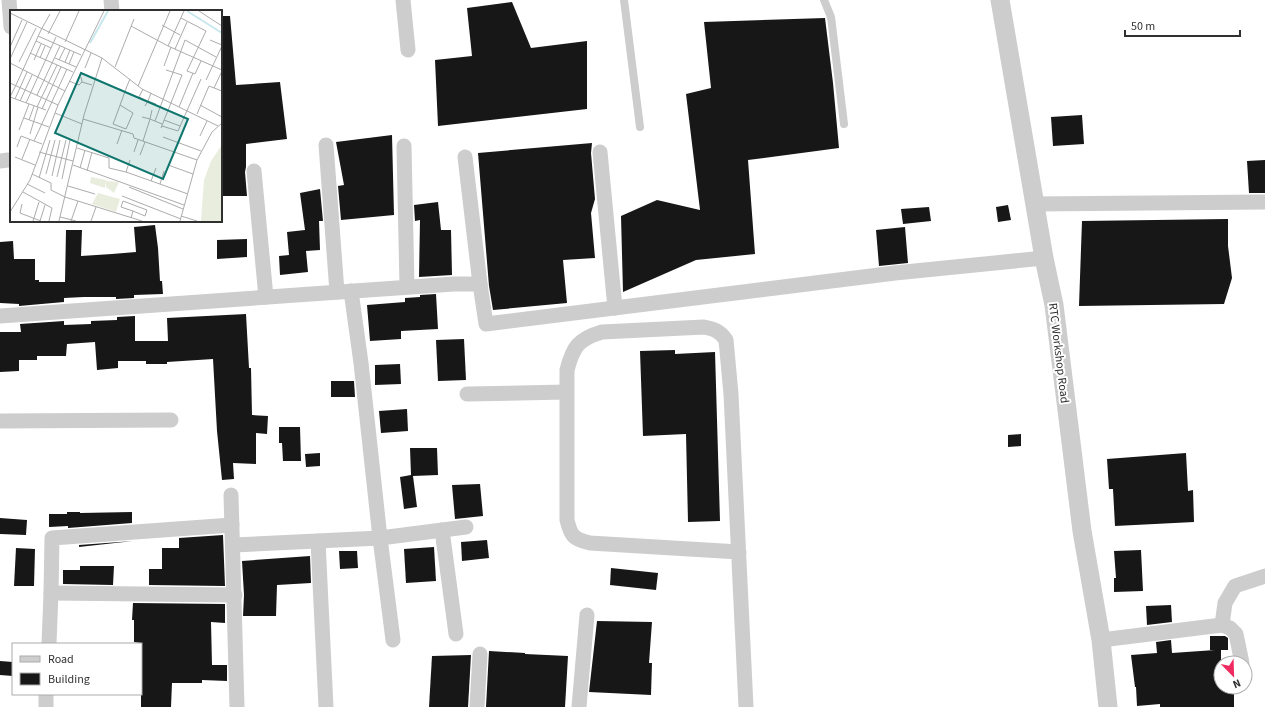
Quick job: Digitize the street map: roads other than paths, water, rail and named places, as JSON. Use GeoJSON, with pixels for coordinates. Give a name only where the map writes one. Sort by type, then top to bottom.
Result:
{"type":"FeatureCollection","features":[{"type":"Feature","properties":{"kind":"street"},"geometry":{"type":"LineString","coordinates":[[9,0],[10,14]]}},
{"type":"Feature","properties":{"kind":"street"},"geometry":{"type":"LineString","coordinates":[[111,0],[112,10]]}},
{"type":"Feature","properties":{"kind":"street"},"geometry":{"type":"LineString","coordinates":[[404,0],[408,50]]}},
{"type":"Feature","properties":{"kind":"street","name":"RTC Workshop Road"},"geometry":{"type":"LineString","coordinates":[[1000,0],[1034,204],[1054,305],[1082,531],[1101,640],[1108,707]]}},
{"type":"Feature","properties":{"kind":"street"},"geometry":{"type":"LineString","coordinates":[[326,145],[344,292],[361,363],[380,538],[393,640]]}},
{"type":"Feature","properties":{"kind":"street"},"geometry":{"type":"LineString","coordinates":[[404,146],[407,287]]}},
{"type":"Feature","properties":{"kind":"street"},"geometry":{"type":"LineString","coordinates":[[600,152],[614,308]]}},
{"type":"Feature","properties":{"kind":"street"},"geometry":{"type":"LineString","coordinates":[[465,157],[486,324],[896,273],[1044,258]]}},
{"type":"Feature","properties":{"kind":"street"},"geometry":{"type":"LineString","coordinates":[[254,171],[266,297]]}},
{"type":"Feature","properties":{"kind":"street"},"geometry":{"type":"LineString","coordinates":[[1034,204],[1265,202]]}},
{"type":"Feature","properties":{"kind":"street"},"geometry":{"type":"LineString","coordinates":[[0,316],[407,287],[480,284]]}},
{"type":"Feature","properties":{"kind":"street"},"geometry":{"type":"LineString","coordinates":[[739,552],[590,543],[578,540],[571,533],[567,520],[566,370],[571,352],[578,343],[589,336],[602,332],[704,327],[716,330],[722,334],[726,340],[731,394],[739,552],[746,707]]}},
{"type":"Feature","properties":{"kind":"street"},"geometry":{"type":"LineString","coordinates":[[467,394],[566,392]]}},
{"type":"Feature","properties":{"kind":"street"},"geometry":{"type":"LineString","coordinates":[[0,421],[172,420]]}},
{"type":"Feature","properties":{"kind":"street"},"geometry":{"type":"LineString","coordinates":[[231,495],[237,707]]}},
{"type":"Feature","properties":{"kind":"street"},"geometry":{"type":"LineString","coordinates":[[49,643],[52,538],[232,526]]}},
{"type":"Feature","properties":{"kind":"street"},"geometry":{"type":"LineString","coordinates":[[233,545],[380,538],[466,527]]}},
{"type":"Feature","properties":{"kind":"street"},"geometry":{"type":"LineString","coordinates":[[442,530],[456,634]]}},
{"type":"Feature","properties":{"kind":"street"},"geometry":{"type":"LineString","coordinates":[[318,541],[326,707]]}},
{"type":"Feature","properties":{"kind":"street"},"geometry":{"type":"LineString","coordinates":[[1222,625],[1225,603],[1235,586],[1265,576]]}},
{"type":"Feature","properties":{"kind":"street"},"geometry":{"type":"LineString","coordinates":[[51,593],[235,595]]}},
{"type":"Feature","properties":{"kind":"street"},"geometry":{"type":"LineString","coordinates":[[580,707],[588,615]]}},
{"type":"Feature","properties":{"kind":"street"},"geometry":{"type":"LineString","coordinates":[[1101,640],[1222,625],[1230,628],[1236,634],[1240,655]]}},
{"type":"Feature","properties":{"kind":"street"},"geometry":{"type":"LineString","coordinates":[[477,707],[480,654]]}},
{"type":"Feature","properties":{"kind":"street"},"geometry":{"type":"LineString","coordinates":[[46,695],[46,707]]}},
{"type":"Feature","properties":{"kind":"lane"},"geometry":{"type":"LineString","coordinates":[[624,0],[640,127]]}},
{"type":"Feature","properties":{"kind":"lane"},"geometry":{"type":"LineString","coordinates":[[824,0],[831,17],[844,124]]}}]}
